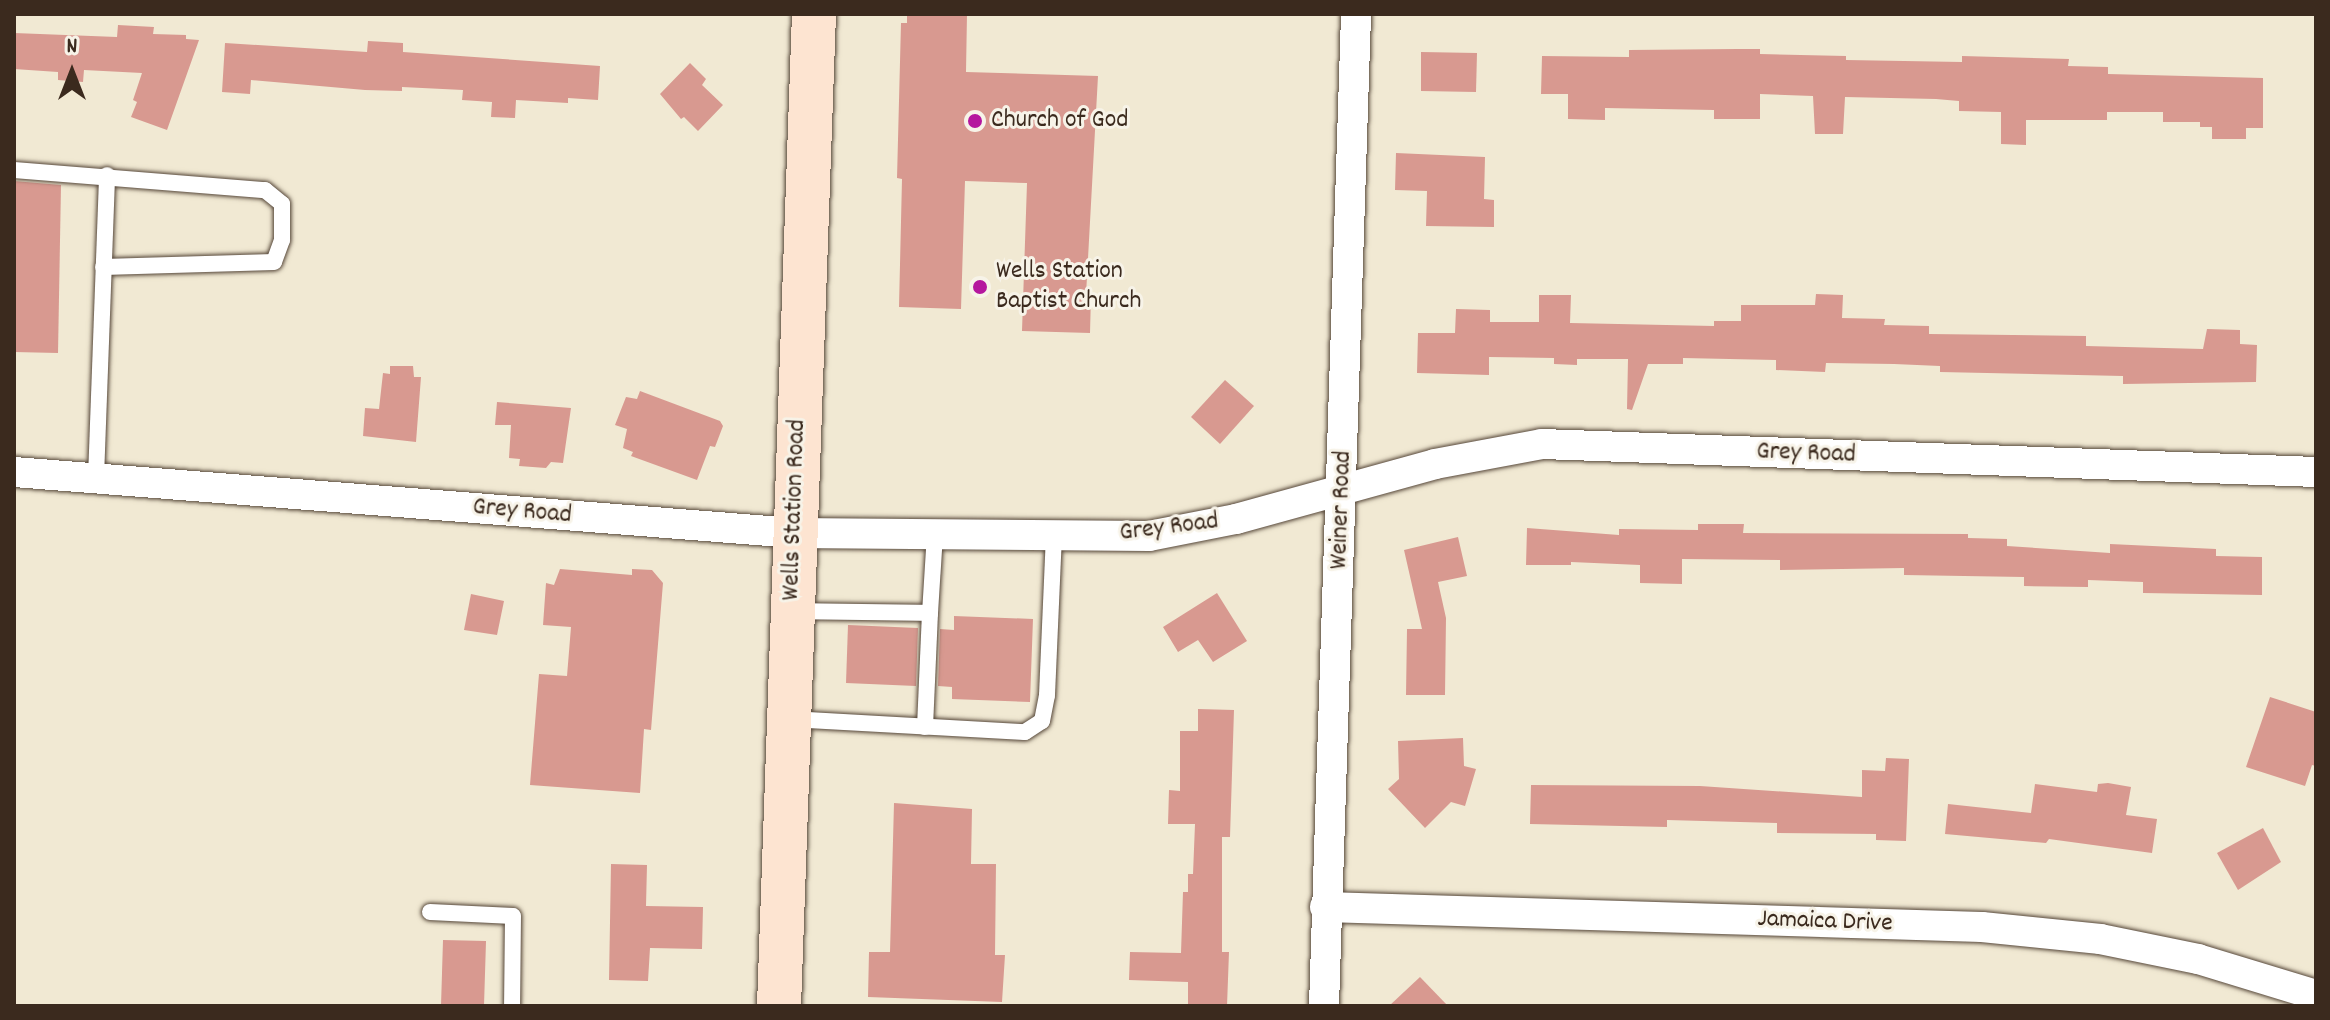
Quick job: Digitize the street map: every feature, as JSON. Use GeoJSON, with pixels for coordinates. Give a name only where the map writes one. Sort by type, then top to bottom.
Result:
{"type":"FeatureCollection","features":[{"type":"Feature","properties":{"kind":"street","name":"Wells Station Road"},"geometry":{"type":"LineString","coordinates":[[779,1006],[814,14]]}},
{"type":"Feature","properties":{"kind":"street","name":"Weiner Road"},"geometry":{"type":"LineString","coordinates":[[1324,1006],[1356,14]]}},
{"type":"Feature","properties":{"kind":"street","name":"Grey Road"},"geometry":{"type":"LineString","coordinates":[[14,472],[794,533],[1149,536],[1236,519],[1435,464],[1542,444],[2316,472]]}},
{"type":"Feature","properties":{"kind":"street","name":"Jamaica Drive"},"geometry":{"type":"LineString","coordinates":[[1325,907],[1982,927],[2100,939],[2198,959],[2316,995]]}},
{"type":"Feature","properties":{"kind":"lane"},"geometry":{"type":"LineString","coordinates":[[14,170],[107,175],[265,190],[282,204],[282,240],[274,262],[103,267]]}},
{"type":"Feature","properties":{"kind":"lane"},"geometry":{"type":"LineString","coordinates":[[96,478],[107,175]]}},
{"type":"Feature","properties":{"kind":"lane"},"geometry":{"type":"LineString","coordinates":[[925,727],[935,534]]}},
{"type":"Feature","properties":{"kind":"lane"},"geometry":{"type":"LineString","coordinates":[[788,719],[1025,732],[1042,721],[1054,535]]}},
{"type":"Feature","properties":{"kind":"lane"},"geometry":{"type":"LineString","coordinates":[[792,611],[930,613]]}},
{"type":"Feature","properties":{"kind":"lane"},"geometry":{"type":"LineString","coordinates":[[430,912],[513,916],[512,1006]]}},
{"type":"Feature","properties":{"kind":"building"},"geometry":{"type":"Polygon","coordinates":[[[907,14],[967,14],[966,72],[1098,76],[1086,295],[1091,295],[1090,333],[1022,331],[1027,183],[965,181],[961,309],[899,307],[902,179],[897,178],[901,23],[907,23],[907,14]]]}},
{"type":"Feature","properties":{"kind":"building"},"geometry":{"type":"Polygon","coordinates":[[[118,25],[154,27],[153,34],[186,35],[186,39],[199,40],[167,130],[131,117],[142,73],[84,70],[83,82],[58,80],[58,72],[14,69],[14,33],[117,37],[118,25]]]}},
{"type":"Feature","properties":{"kind":"building"},"geometry":{"type":"Polygon","coordinates":[[[368,41],[403,43],[403,52],[600,66],[598,100],[568,98],[568,103],[516,100],[515,118],[491,117],[492,102],[462,100],[463,90],[402,87],[402,91],[365,90],[251,80],[250,94],[222,92],[225,43],[367,52],[368,41]]]}},
{"type":"Feature","properties":{"kind":"building"},"geometry":{"type":"Polygon","coordinates":[[[1760,49],[1760,54],[1846,56],[1846,60],[1962,62],[1962,56],[2069,59],[2068,66],[2108,67],[2108,74],[2263,78],[2263,128],[2246,128],[2246,139],[2212,139],[2212,127],[2200,127],[2200,122],[2163,122],[2163,112],[2107,112],[2107,120],[2026,120],[2026,145],[2001,144],[2001,112],[1959,111],[1959,101],[1845,97],[1843,134],[1815,134],[1813,96],[1760,94],[1760,119],[1714,119],[1714,110],[1605,108],[1605,120],[1568,119],[1568,94],[1541,94],[1542,56],[1629,57],[1629,50],[1760,49]]]}},
{"type":"Feature","properties":{"kind":"building"},"geometry":{"type":"Polygon","coordinates":[[[1421,52],[1477,53],[1476,92],[1421,91],[1421,52]]]}},
{"type":"Feature","properties":{"kind":"building"},"geometry":{"type":"Polygon","coordinates":[[[690,63],[706,79],[702,85],[723,105],[698,131],[684,117],[681,119],[660,94],[690,63]]]}},
{"type":"Feature","properties":{"kind":"building"},"geometry":{"type":"Polygon","coordinates":[[[1396,153],[1485,157],[1484,199],[1494,200],[1494,227],[1426,226],[1427,191],[1395,190],[1396,153]]]}},
{"type":"Feature","properties":{"kind":"building"},"geometry":{"type":"Polygon","coordinates":[[[14,181],[61,185],[58,353],[14,352],[14,181]]]}},
{"type":"Feature","properties":{"kind":"building"},"geometry":{"type":"Polygon","coordinates":[[[1816,294],[1843,295],[1842,318],[1885,319],[1884,325],[1929,326],[1929,334],[2086,336],[2086,346],[2203,349],[2207,329],[2240,330],[2240,344],[2257,345],[2256,382],[2123,384],[2123,376],[1940,372],[1940,366],[1894,364],[1826,363],[1825,372],[1776,370],[1776,360],[1683,358],[1683,364],[1648,364],[1632,410],[1627,409],[1628,359],[1577,359],[1577,365],[1554,364],[1554,358],[1489,357],[1489,375],[1417,373],[1418,333],[1455,333],[1456,309],[1490,310],[1490,322],[1539,322],[1539,295],[1571,295],[1570,323],[1714,326],[1714,321],[1741,321],[1741,305],[1815,305],[1816,294]]]}},
{"type":"Feature","properties":{"kind":"building"},"geometry":{"type":"Polygon","coordinates":[[[390,366],[413,366],[414,377],[421,377],[416,442],[363,436],[365,408],[379,409],[383,373],[390,374],[390,366]]]}},
{"type":"Feature","properties":{"kind":"building"},"geometry":{"type":"Polygon","coordinates":[[[1225,380],[1254,406],[1220,444],[1191,417],[1225,380]]]}},
{"type":"Feature","properties":{"kind":"building"},"geometry":{"type":"Polygon","coordinates":[[[640,391],[720,421],[723,426],[715,447],[710,446],[697,480],[631,456],[633,452],[623,448],[627,429],[615,425],[626,397],[637,399],[640,391]]]}},
{"type":"Feature","properties":{"kind":"building"},"geometry":{"type":"Polygon","coordinates":[[[497,402],[571,408],[563,463],[551,462],[546,468],[519,466],[520,459],[509,458],[511,425],[495,425],[497,402]]]}},
{"type":"Feature","properties":{"kind":"building"},"geometry":{"type":"Polygon","coordinates":[[[1698,524],[1744,524],[1743,533],[1968,534],[1968,538],[2007,539],[2007,546],[2110,553],[2110,544],[2216,549],[2216,556],[2262,557],[2262,595],[2143,593],[2143,582],[2088,580],[2088,587],[2024,586],[2024,577],[1904,575],[1904,568],[1780,570],[1780,560],[1682,559],[1682,584],[1640,583],[1640,565],[1571,562],[1571,565],[1526,565],[1527,528],[1619,535],[1619,529],[1698,530],[1698,524]]]}},
{"type":"Feature","properties":{"kind":"building"},"geometry":{"type":"Polygon","coordinates":[[[1458,537],[1467,576],[1438,582],[1446,618],[1445,695],[1406,695],[1407,629],[1422,629],[1404,550],[1458,537]]]}},
{"type":"Feature","properties":{"kind":"building"},"geometry":{"type":"Polygon","coordinates":[[[560,569],[632,575],[632,569],[652,570],[663,583],[651,730],[644,729],[640,793],[530,785],[539,674],[567,676],[571,627],[543,625],[546,583],[554,585],[560,569]]]}},
{"type":"Feature","properties":{"kind":"building"},"geometry":{"type":"Polygon","coordinates":[[[1217,593],[1247,641],[1213,662],[1198,640],[1178,652],[1163,627],[1217,593]]]}},
{"type":"Feature","properties":{"kind":"building"},"geometry":{"type":"Polygon","coordinates":[[[471,594],[504,601],[497,635],[464,630],[471,594]]]}},
{"type":"Feature","properties":{"kind":"building"},"geometry":{"type":"Polygon","coordinates":[[[954,616],[1033,619],[1030,702],[952,699],[952,687],[938,686],[940,629],[954,630],[954,616]]]}},
{"type":"Feature","properties":{"kind":"building"},"geometry":{"type":"Polygon","coordinates":[[[848,625],[918,628],[916,686],[846,683],[848,625]]]}},
{"type":"Feature","properties":{"kind":"building"},"geometry":{"type":"Polygon","coordinates":[[[2270,697],[2316,712],[2316,766],[2312,765],[2305,786],[2246,767],[2270,697]]]}},
{"type":"Feature","properties":{"kind":"building"},"geometry":{"type":"Polygon","coordinates":[[[1198,709],[1234,710],[1230,837],[1222,837],[1222,952],[1229,952],[1227,1006],[1188,1006],[1188,982],[1129,980],[1130,952],[1181,953],[1183,892],[1188,892],[1188,874],[1193,874],[1195,824],[1168,824],[1169,790],[1180,791],[1180,731],[1198,731],[1198,709]]]}},
{"type":"Feature","properties":{"kind":"building"},"geometry":{"type":"Polygon","coordinates":[[[1463,738],[1464,766],[1476,769],[1465,806],[1451,802],[1425,828],[1388,789],[1399,779],[1398,741],[1463,738]]]}},
{"type":"Feature","properties":{"kind":"building"},"geometry":{"type":"Polygon","coordinates":[[[1886,758],[1909,759],[1906,841],[1876,840],[1876,834],[1777,833],[1777,823],[1667,820],[1667,827],[1530,824],[1531,785],[1700,786],[1862,797],[1862,770],[1885,771],[1886,758]]]}},
{"type":"Feature","properties":{"kind":"building"},"geometry":{"type":"Polygon","coordinates":[[[2035,784],[2097,792],[2098,784],[2131,787],[2126,815],[2157,819],[2152,853],[2049,839],[2046,843],[1945,834],[1948,804],[2031,813],[2035,784]]]}},
{"type":"Feature","properties":{"kind":"building"},"geometry":{"type":"Polygon","coordinates":[[[894,803],[972,809],[971,864],[996,864],[995,955],[1005,955],[1002,1002],[868,997],[869,952],[890,952],[894,803]]]}},
{"type":"Feature","properties":{"kind":"building"},"geometry":{"type":"Polygon","coordinates":[[[2263,828],[2281,862],[2238,890],[2217,853],[2263,828]]]}},
{"type":"Feature","properties":{"kind":"building"},"geometry":{"type":"Polygon","coordinates":[[[611,864],[647,865],[646,906],[703,907],[702,949],[650,948],[648,981],[609,980],[611,864]]]}},
{"type":"Feature","properties":{"kind":"building"},"geometry":{"type":"Polygon","coordinates":[[[443,940],[486,941],[484,1006],[441,1006],[443,940]]]}},
{"type":"Feature","properties":{"kind":"building"},"geometry":{"type":"Polygon","coordinates":[[[1420,977],[1448,1006],[1389,1006],[1420,977]]]}},
{"type":"Feature","properties":{"kind":"place","name":"Church of God"},"geometry":{"type":"Point","coordinates":[975,121]}},
{"type":"Feature","properties":{"kind":"place","name":"Wells Station Baptist Church"},"geometry":{"type":"Point","coordinates":[980,287]}}]}
